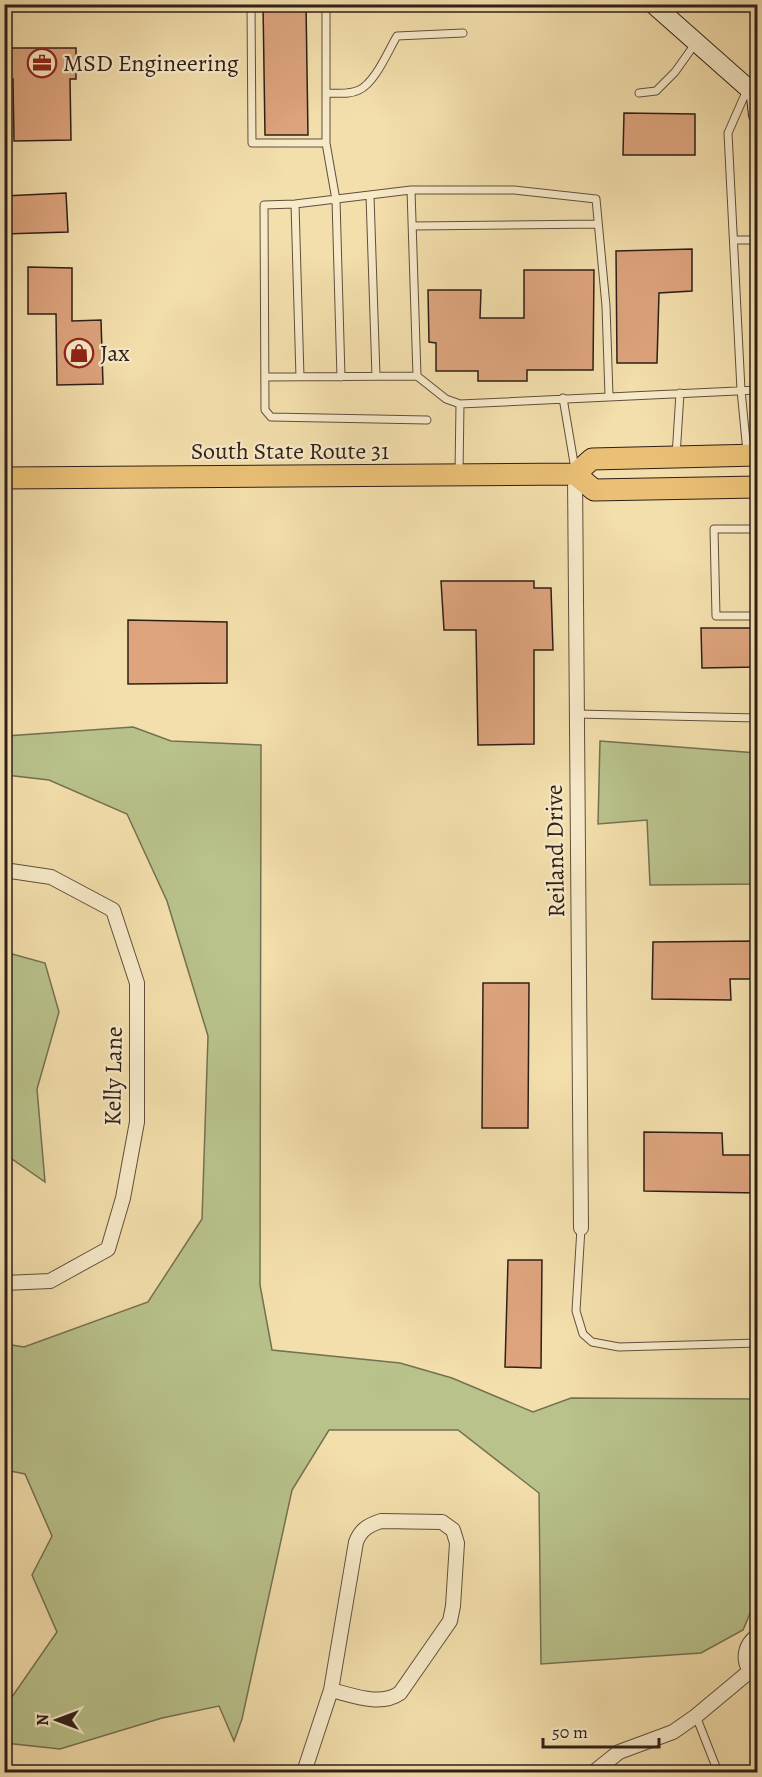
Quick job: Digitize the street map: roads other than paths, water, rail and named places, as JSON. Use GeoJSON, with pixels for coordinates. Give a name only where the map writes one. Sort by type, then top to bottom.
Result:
{"type":"FeatureCollection","features":[{"type":"Feature","properties":{"kind":"main road"},"geometry":{"type":"LineString","coordinates":[[653,4],[697,42],[754,100]]}},
{"type":"Feature","properties":{"kind":"main road"},"geometry":{"type":"LineString","coordinates":[[752,455],[592,459],[575,474],[594,490],[758,487]]}},
{"type":"Feature","properties":{"kind":"main road","name":"South State Route 31"},"geometry":{"type":"LineString","coordinates":[[4,478],[575,474]]}},
{"type":"Feature","properties":{"kind":"street","name":"Reiland Drive"},"geometry":{"type":"LineString","coordinates":[[575,474],[581,1228]]}},
{"type":"Feature","properties":{"kind":"street","name":"Kelly Lane"},"geometry":{"type":"LineString","coordinates":[[4,870],[51,877],[113,910],[137,982],[137,1122],[123,1198],[108,1249],[50,1281],[4,1283]]}},
{"type":"Feature","properties":{"kind":"street"},"geometry":{"type":"LineString","coordinates":[[304,1773],[331,1690],[359,1535],[368,1525],[381,1521],[436,1521],[448,1526],[453,1530],[457,1543],[452,1614],[446,1628],[400,1693],[391,1698],[377,1700],[331,1690]]}},
{"type":"Feature","properties":{"kind":"street"},"geometry":{"type":"LineString","coordinates":[[594,1773],[619,1752],[673,1732],[754,1675],[746,1664],[745,1656],[751,1640],[758,1635]]}},
{"type":"Feature","properties":{"kind":"lane"},"geometry":{"type":"LineString","coordinates":[[251,4],[252,142],[326,143]]}},
{"type":"Feature","properties":{"kind":"lane"},"geometry":{"type":"LineString","coordinates":[[326,4],[326,143],[336,200],[341,376]]}},
{"type":"Feature","properties":{"kind":"lane"},"geometry":{"type":"LineString","coordinates":[[326,93],[349,93],[360,90],[371,80],[397,36],[463,33]]}},
{"type":"Feature","properties":{"kind":"lane"},"geometry":{"type":"LineString","coordinates":[[639,93],[656,91],[675,72],[697,42]]}},
{"type":"Feature","properties":{"kind":"lane"},"geometry":{"type":"LineString","coordinates":[[752,455],[741,390],[728,133],[754,100]]}},
{"type":"Feature","properties":{"kind":"lane"},"geometry":{"type":"LineString","coordinates":[[411,190],[417,376]]}},
{"type":"Feature","properties":{"kind":"lane"},"geometry":{"type":"LineString","coordinates":[[427,420],[272,417],[265,410],[264,205],[336,200],[411,190],[514,190],[596,200],[606,306],[609,396]]}},
{"type":"Feature","properties":{"kind":"lane"},"geometry":{"type":"LineString","coordinates":[[370,196],[375,376]]}},
{"type":"Feature","properties":{"kind":"lane"},"geometry":{"type":"LineString","coordinates":[[295,204],[300,377]]}},
{"type":"Feature","properties":{"kind":"lane"},"geometry":{"type":"LineString","coordinates":[[413,226],[597,224]]}},
{"type":"Feature","properties":{"kind":"lane"},"geometry":{"type":"LineString","coordinates":[[734,240],[758,240]]}},
{"type":"Feature","properties":{"kind":"lane"},"geometry":{"type":"LineString","coordinates":[[264,377],[417,376],[446,399],[460,404],[758,390]]}},
{"type":"Feature","properties":{"kind":"lane"},"geometry":{"type":"LineString","coordinates":[[675,458],[680,393]]}},
{"type":"Feature","properties":{"kind":"lane"},"geometry":{"type":"LineString","coordinates":[[563,398],[575,474]]}},
{"type":"Feature","properties":{"kind":"lane"},"geometry":{"type":"LineString","coordinates":[[459,475],[460,404]]}},
{"type":"Feature","properties":{"kind":"lane"},"geometry":{"type":"LineString","coordinates":[[758,529],[714,530],[716,616],[758,616]]}},
{"type":"Feature","properties":{"kind":"lane"},"geometry":{"type":"LineString","coordinates":[[577,714],[758,718]]}},
{"type":"Feature","properties":{"kind":"lane"},"geometry":{"type":"LineString","coordinates":[[581,1228],[576,1311],[583,1334],[592,1342],[619,1347],[758,1343]]}},
{"type":"Feature","properties":{"kind":"lane"},"geometry":{"type":"LineString","coordinates":[[696,1716],[718,1773]]}},
{"type":"Feature","properties":{"kind":"place","name":"MSD Engineering"},"geometry":{"type":"Point","coordinates":[42,63]}},
{"type":"Feature","properties":{"kind":"place","name":"Jax"},"geometry":{"type":"Point","coordinates":[79,353]}}]}
